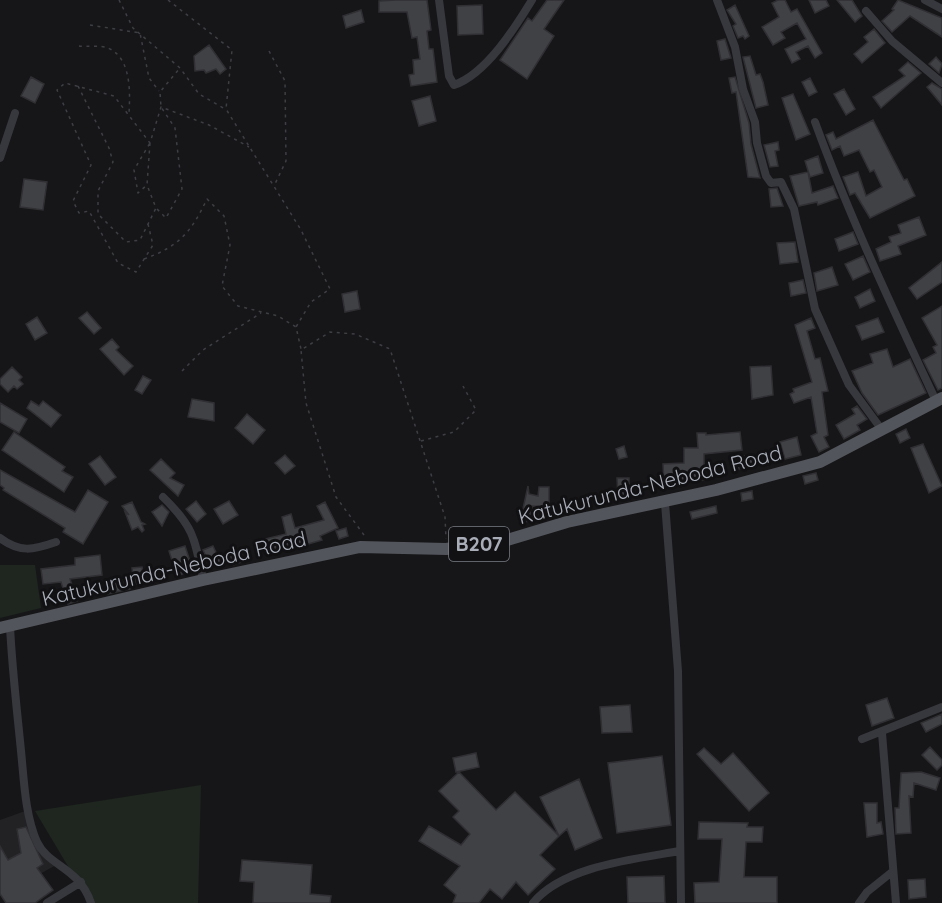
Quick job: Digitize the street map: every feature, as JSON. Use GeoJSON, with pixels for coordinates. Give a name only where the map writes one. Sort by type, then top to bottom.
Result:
{"type":"FeatureCollection","features":[{"type":"Feature","properties":{"kind":"main road","name":"Katukurunda-Neboda Road"},"geometry":{"type":"LineString","coordinates":[[5,627],[203,580],[368,547],[446,549],[504,541],[567,522],[665,503],[820,462],[939,400]]}},
{"type":"Feature","properties":{"kind":"street"},"geometry":{"type":"LineString","coordinates":[[439,0],[449,76],[454,85],[468,81],[504,43],[532,0]]}},
{"type":"Feature","properties":{"kind":"street"},"geometry":{"type":"LineString","coordinates":[[717,0],[735,47],[743,89],[755,122],[757,143],[766,176],[771,183],[781,182],[794,209],[815,309],[849,385],[882,430]]}},
{"type":"Feature","properties":{"kind":"street"},"geometry":{"type":"LineString","coordinates":[[925,0],[942,9]]}},
{"type":"Feature","properties":{"kind":"street"},"geometry":{"type":"LineString","coordinates":[[866,11],[892,41],[942,83]]}},
{"type":"Feature","properties":{"kind":"street"},"geometry":{"type":"LineString","coordinates":[[0,158],[15,113]]}},
{"type":"Feature","properties":{"kind":"street"},"geometry":{"type":"LineString","coordinates":[[815,122],[836,181],[939,400]]}},
{"type":"Feature","properties":{"kind":"street"},"geometry":{"type":"LineString","coordinates":[[163,497],[183,517],[194,536],[203,580]]}},
{"type":"Feature","properties":{"kind":"street"},"geometry":{"type":"LineString","coordinates":[[665,503],[678,671],[681,903]]}},
{"type":"Feature","properties":{"kind":"street"},"geometry":{"type":"LineString","coordinates":[[0,538],[13,548],[32,550],[56,542]]}},
{"type":"Feature","properties":{"kind":"street"},"geometry":{"type":"LineString","coordinates":[[5,627],[32,831],[39,846],[81,882],[91,903]]}},
{"type":"Feature","properties":{"kind":"street"},"geometry":{"type":"LineString","coordinates":[[862,739],[882,733],[942,707]]}},
{"type":"Feature","properties":{"kind":"street"},"geometry":{"type":"LineString","coordinates":[[882,733],[896,903]]}},
{"type":"Feature","properties":{"kind":"street"},"geometry":{"type":"LineString","coordinates":[[533,903],[544,890],[606,864],[680,851]]}},
{"type":"Feature","properties":{"kind":"street"},"geometry":{"type":"LineString","coordinates":[[859,903],[867,892],[892,872]]}},
{"type":"Feature","properties":{"kind":"street"},"geometry":{"type":"LineString","coordinates":[[47,903],[81,882]]}},
{"type":"Feature","properties":{"kind":"path"},"geometry":{"type":"LineString","coordinates":[[119,0],[133,28],[180,68],[199,94],[225,109],[301,230],[330,290],[311,302],[297,327],[306,403],[336,497],[351,520],[362,530],[368,547]]}},
{"type":"Feature","properties":{"kind":"path"},"geometry":{"type":"LineString","coordinates":[[168,0],[232,50],[225,109]]}},
{"type":"Feature","properties":{"kind":"path"},"geometry":{"type":"LineString","coordinates":[[90,25],[140,33]]}},
{"type":"Feature","properties":{"kind":"path"},"geometry":{"type":"LineString","coordinates":[[140,33],[149,78],[160,92],[161,107],[150,143],[147,185],[156,208],[166,218],[182,189],[175,128],[161,107]]}},
{"type":"Feature","properties":{"kind":"path"},"geometry":{"type":"LineString","coordinates":[[79,46],[109,48],[120,59],[130,84],[129,115]]}},
{"type":"Feature","properties":{"kind":"path"},"geometry":{"type":"LineString","coordinates":[[269,51],[285,81],[286,162],[274,186]]}},
{"type":"Feature","properties":{"kind":"path"},"geometry":{"type":"LineString","coordinates":[[160,92],[180,68]]}},
{"type":"Feature","properties":{"kind":"path"},"geometry":{"type":"LineString","coordinates":[[148,224],[153,245],[136,272],[118,263],[89,212],[79,213],[73,201],[91,165],[57,90],[65,83],[114,96],[150,143]]}},
{"type":"Feature","properties":{"kind":"path"},"geometry":{"type":"LineString","coordinates":[[78,86],[109,148],[113,162],[98,191],[98,214],[126,242],[140,240],[156,208]]}},
{"type":"Feature","properties":{"kind":"path"},"geometry":{"type":"LineString","coordinates":[[161,107],[209,125],[249,147]]}},
{"type":"Feature","properties":{"kind":"path"},"geometry":{"type":"LineString","coordinates":[[147,185],[138,193],[134,170],[150,143]]}},
{"type":"Feature","properties":{"kind":"path"},"geometry":{"type":"LineString","coordinates":[[144,259],[170,249],[194,226],[207,199],[224,216],[230,245],[222,286],[238,306],[278,316],[297,327]]}},
{"type":"Feature","properties":{"kind":"path"},"geometry":{"type":"LineString","coordinates":[[182,371],[203,350],[262,312]]}},
{"type":"Feature","properties":{"kind":"path"},"geometry":{"type":"LineString","coordinates":[[301,350],[330,332],[355,334],[390,349],[445,517],[446,549]]}},
{"type":"Feature","properties":{"kind":"path"},"geometry":{"type":"LineString","coordinates":[[420,441],[454,432],[476,410],[463,386]]}},
{"type":"Feature","properties":{"kind":"shaded area"},"geometry":{"type":"Polygon","coordinates":[[[0,565],[35,565],[41,608],[0,618],[0,565]]]}},
{"type":"Feature","properties":{"kind":"shaded area"},"geometry":{"type":"Polygon","coordinates":[[[201,785],[198,903],[90,903],[35,811],[201,785]]]}},
{"type":"Feature","properties":{"kind":"shaded area"},"geometry":{"type":"Polygon","coordinates":[[[28,810],[34,842],[58,864],[0,896],[0,820],[28,810]]]}},
{"type":"Feature","properties":{"kind":"building"},"geometry":{"type":"Polygon","coordinates":[[[427,0],[431,30],[427,31],[429,49],[433,49],[437,82],[411,86],[409,75],[414,74],[413,60],[420,59],[417,37],[412,38],[407,12],[379,12],[379,1],[427,0]]]}},
{"type":"Feature","properties":{"kind":"building"},"geometry":{"type":"Polygon","coordinates":[[[547,0],[564,0],[544,29],[554,36],[527,79],[500,60],[528,18],[532,21],[547,0]]]}},
{"type":"Feature","properties":{"kind":"building"},"geometry":{"type":"Polygon","coordinates":[[[785,0],[791,12],[797,9],[822,53],[815,58],[808,46],[796,52],[800,59],[792,63],[785,49],[806,39],[797,23],[781,32],[785,38],[773,45],[762,27],[779,17],[772,3],[785,0]]]}},
{"type":"Feature","properties":{"kind":"building"},"geometry":{"type":"Polygon","coordinates":[[[809,0],[826,0],[829,6],[815,13],[809,0]]]}},
{"type":"Feature","properties":{"kind":"building"},"geometry":{"type":"Polygon","coordinates":[[[837,0],[852,0],[862,16],[855,22],[837,0]]]}},
{"type":"Feature","properties":{"kind":"building"},"geometry":{"type":"Polygon","coordinates":[[[898,0],[942,18],[942,37],[910,16],[892,32],[882,21],[894,10],[892,9],[898,0]]]}},
{"type":"Feature","properties":{"kind":"building"},"geometry":{"type":"Polygon","coordinates":[[[482,5],[483,34],[458,35],[457,6],[482,5]]]}},
{"type":"Feature","properties":{"kind":"building"},"geometry":{"type":"Polygon","coordinates":[[[735,5],[749,36],[745,39],[743,36],[738,38],[733,26],[736,24],[727,10],[735,5]]]}},
{"type":"Feature","properties":{"kind":"building"},"geometry":{"type":"Polygon","coordinates":[[[361,10],[364,22],[346,28],[343,16],[361,10]]]}},
{"type":"Feature","properties":{"kind":"building"},"geometry":{"type":"Polygon","coordinates":[[[874,29],[885,43],[862,63],[854,54],[868,42],[864,37],[874,29]]]}},
{"type":"Feature","properties":{"kind":"building"},"geometry":{"type":"Polygon","coordinates":[[[725,39],[731,58],[721,60],[717,41],[725,39]]]}},
{"type":"Feature","properties":{"kind":"building"},"geometry":{"type":"Polygon","coordinates":[[[209,45],[226,69],[220,74],[216,69],[206,73],[204,70],[195,71],[194,56],[209,45]]]}},
{"type":"Feature","properties":{"kind":"building"},"geometry":{"type":"Polygon","coordinates":[[[750,56],[756,75],[760,74],[763,82],[768,105],[756,108],[743,57],[750,56]]]}},
{"type":"Feature","properties":{"kind":"building"},"geometry":{"type":"Polygon","coordinates":[[[936,57],[942,64],[939,73],[929,64],[936,57]]]}},
{"type":"Feature","properties":{"kind":"building"},"geometry":{"type":"Polygon","coordinates":[[[908,62],[921,73],[881,108],[873,97],[905,76],[899,70],[908,62]]]}},
{"type":"Feature","properties":{"kind":"building"},"geometry":{"type":"Polygon","coordinates":[[[31,77],[44,84],[35,103],[21,96],[31,77]]]}},
{"type":"Feature","properties":{"kind":"building"},"geometry":{"type":"Polygon","coordinates":[[[735,77],[749,123],[751,144],[760,178],[748,177],[736,92],[732,93],[729,78],[735,77]]]}},
{"type":"Feature","properties":{"kind":"building"},"geometry":{"type":"Polygon","coordinates":[[[810,78],[817,92],[809,96],[802,82],[810,78]]]}},
{"type":"Feature","properties":{"kind":"building"},"geometry":{"type":"Polygon","coordinates":[[[932,83],[942,89],[942,105],[927,87],[932,83]]]}},
{"type":"Feature","properties":{"kind":"building"},"geometry":{"type":"Polygon","coordinates":[[[844,89],[855,109],[846,115],[834,94],[844,89]]]}},
{"type":"Feature","properties":{"kind":"building"},"geometry":{"type":"Polygon","coordinates":[[[793,94],[810,134],[796,140],[782,98],[793,94]]]}},
{"type":"Feature","properties":{"kind":"building"},"geometry":{"type":"Polygon","coordinates":[[[430,96],[436,121],[419,126],[412,101],[430,96]]]}},
{"type":"Feature","properties":{"kind":"building"},"geometry":{"type":"Polygon","coordinates":[[[873,120],[904,180],[907,179],[915,196],[870,218],[855,193],[850,195],[843,177],[858,172],[866,196],[882,187],[874,170],[870,172],[859,150],[844,156],[840,146],[832,150],[826,135],[833,132],[836,139],[873,120]]]}},
{"type":"Feature","properties":{"kind":"building"},"geometry":{"type":"Polygon","coordinates":[[[778,142],[779,150],[775,151],[778,166],[770,167],[764,145],[778,142]]]}},
{"type":"Feature","properties":{"kind":"building"},"geometry":{"type":"Polygon","coordinates":[[[818,156],[823,173],[810,177],[805,161],[818,156]]]}},
{"type":"Feature","properties":{"kind":"building"},"geometry":{"type":"Polygon","coordinates":[[[808,172],[812,193],[833,186],[838,198],[818,205],[817,202],[799,206],[790,176],[808,172]]]}},
{"type":"Feature","properties":{"kind":"building"},"geometry":{"type":"Polygon","coordinates":[[[24,179],[47,182],[43,210],[20,207],[24,179]]]}},
{"type":"Feature","properties":{"kind":"building"},"geometry":{"type":"Polygon","coordinates":[[[777,188],[783,206],[771,207],[769,189],[777,188]]]}},
{"type":"Feature","properties":{"kind":"building"},"geometry":{"type":"Polygon","coordinates":[[[919,217],[926,235],[898,246],[901,254],[880,261],[876,249],[891,242],[889,237],[901,233],[898,225],[919,217]]]}},
{"type":"Feature","properties":{"kind":"building"},"geometry":{"type":"Polygon","coordinates":[[[853,232],[858,244],[839,251],[835,239],[853,232]]]}},
{"type":"Feature","properties":{"kind":"building"},"geometry":{"type":"Polygon","coordinates":[[[795,242],[798,262],[780,264],[777,243],[795,242]]]}},
{"type":"Feature","properties":{"kind":"building"},"geometry":{"type":"Polygon","coordinates":[[[863,256],[870,272],[853,280],[845,264],[863,256]]]}},
{"type":"Feature","properties":{"kind":"building"},"geometry":{"type":"Polygon","coordinates":[[[942,262],[942,282],[917,299],[909,288],[942,262]]]}},
{"type":"Feature","properties":{"kind":"building"},"geometry":{"type":"Polygon","coordinates":[[[832,267],[838,285],[817,291],[814,273],[832,267]]]}},
{"type":"Feature","properties":{"kind":"building"},"geometry":{"type":"Polygon","coordinates":[[[803,280],[806,293],[791,296],[789,283],[803,280]]]}},
{"type":"Feature","properties":{"kind":"building"},"geometry":{"type":"Polygon","coordinates":[[[870,289],[875,301],[860,308],[855,297],[870,289]]]}},
{"type":"Feature","properties":{"kind":"building"},"geometry":{"type":"Polygon","coordinates":[[[357,291],[360,309],[345,312],[342,294],[357,291]]]}},
{"type":"Feature","properties":{"kind":"building"},"geometry":{"type":"Polygon","coordinates":[[[942,306],[942,388],[938,390],[923,360],[936,353],[933,347],[937,345],[922,318],[942,306]]]}},
{"type":"Feature","properties":{"kind":"building"},"geometry":{"type":"Polygon","coordinates":[[[87,312],[101,328],[94,334],[79,318],[87,312]]]}},
{"type":"Feature","properties":{"kind":"building"},"geometry":{"type":"Polygon","coordinates":[[[37,317],[47,333],[35,340],[26,324],[37,317]]]}},
{"type":"Feature","properties":{"kind":"building"},"geometry":{"type":"Polygon","coordinates":[[[811,318],[815,328],[807,331],[815,359],[820,358],[828,391],[822,392],[828,435],[824,437],[829,447],[819,452],[811,436],[817,433],[811,397],[794,403],[790,394],[794,392],[793,389],[812,382],[795,325],[811,318]]]}},
{"type":"Feature","properties":{"kind":"building"},"geometry":{"type":"Polygon","coordinates":[[[878,318],[884,332],[862,340],[856,326],[878,318]]]}},
{"type":"Feature","properties":{"kind":"building"},"geometry":{"type":"Polygon","coordinates":[[[112,339],[119,347],[116,350],[133,366],[124,375],[100,349],[112,339]]]}},
{"type":"Feature","properties":{"kind":"building"},"geometry":{"type":"Polygon","coordinates":[[[887,349],[893,367],[910,359],[926,393],[878,415],[862,393],[852,371],[873,363],[870,354],[887,349]]]}},
{"type":"Feature","properties":{"kind":"building"},"geometry":{"type":"Polygon","coordinates":[[[771,366],[773,395],[752,399],[750,367],[771,366]]]}},
{"type":"Feature","properties":{"kind":"building"},"geometry":{"type":"Polygon","coordinates":[[[12,367],[22,377],[19,380],[23,384],[17,389],[14,386],[8,392],[0,384],[0,379],[12,367]]]}},
{"type":"Feature","properties":{"kind":"building"},"geometry":{"type":"Polygon","coordinates":[[[143,376],[151,380],[142,394],[135,390],[143,376]]]}},
{"type":"Feature","properties":{"kind":"building"},"geometry":{"type":"Polygon","coordinates":[[[192,399],[214,403],[214,421],[188,417],[192,399]]]}},
{"type":"Feature","properties":{"kind":"building"},"geometry":{"type":"Polygon","coordinates":[[[31,401],[39,406],[43,401],[61,415],[51,427],[27,408],[31,401]]]}},
{"type":"Feature","properties":{"kind":"building"},"geometry":{"type":"Polygon","coordinates":[[[0,403],[27,419],[19,433],[0,422],[0,403]]]}},
{"type":"Feature","properties":{"kind":"building"},"geometry":{"type":"Polygon","coordinates":[[[857,406],[867,419],[857,425],[860,430],[844,439],[836,425],[855,414],[852,409],[857,406]]]}},
{"type":"Feature","properties":{"kind":"building"},"geometry":{"type":"Polygon","coordinates":[[[247,414],[265,430],[253,444],[235,428],[247,414]]]}},
{"type":"Feature","properties":{"kind":"building"},"geometry":{"type":"Polygon","coordinates":[[[906,429],[910,438],[900,443],[896,434],[906,429]]]}},
{"type":"Feature","properties":{"kind":"building"},"geometry":{"type":"Polygon","coordinates":[[[14,432],[65,467],[62,471],[73,477],[64,492],[2,450],[14,432]]]}},
{"type":"Feature","properties":{"kind":"building"},"geometry":{"type":"Polygon","coordinates":[[[740,432],[742,450],[704,454],[704,480],[681,480],[681,484],[664,484],[663,464],[684,463],[684,448],[698,448],[697,433],[706,433],[706,435],[740,432]]]}},
{"type":"Feature","properties":{"kind":"building"},"geometry":{"type":"Polygon","coordinates":[[[797,437],[801,455],[785,459],[780,442],[797,437]]]}},
{"type":"Feature","properties":{"kind":"building"},"geometry":{"type":"Polygon","coordinates":[[[923,444],[942,486],[929,493],[911,448],[923,444]]]}},
{"type":"Feature","properties":{"kind":"building"},"geometry":{"type":"Polygon","coordinates":[[[624,446],[627,457],[619,459],[616,449],[624,446]]]}},
{"type":"Feature","properties":{"kind":"building"},"geometry":{"type":"Polygon","coordinates":[[[285,455],[295,466],[285,474],[275,463],[285,455]]]}},
{"type":"Feature","properties":{"kind":"building"},"geometry":{"type":"Polygon","coordinates":[[[752,455],[754,467],[739,469],[737,457],[752,455]]]}},
{"type":"Feature","properties":{"kind":"building"},"geometry":{"type":"Polygon","coordinates":[[[100,456],[116,477],[105,485],[89,464],[100,456]]]}},
{"type":"Feature","properties":{"kind":"building"},"geometry":{"type":"Polygon","coordinates":[[[161,459],[175,473],[170,478],[184,485],[178,496],[150,470],[161,459]]]}},
{"type":"Feature","properties":{"kind":"building"},"geometry":{"type":"Polygon","coordinates":[[[0,470],[75,512],[88,490],[108,502],[83,544],[63,532],[65,528],[3,490],[4,488],[0,485],[0,470]]]}},
{"type":"Feature","properties":{"kind":"building"},"geometry":{"type":"Polygon","coordinates":[[[816,473],[818,480],[805,484],[803,476],[816,473]]]}},
{"type":"Feature","properties":{"kind":"building"},"geometry":{"type":"Polygon","coordinates":[[[617,478],[629,478],[629,497],[618,497],[617,478]]]}},
{"type":"Feature","properties":{"kind":"building"},"geometry":{"type":"Polygon","coordinates":[[[528,486],[529,494],[538,496],[539,487],[549,487],[549,507],[532,506],[534,520],[520,523],[518,514],[522,513],[528,486]]]}},
{"type":"Feature","properties":{"kind":"building"},"geometry":{"type":"Polygon","coordinates":[[[752,491],[753,499],[742,501],[741,493],[752,491]]]}},
{"type":"Feature","properties":{"kind":"building"},"geometry":{"type":"Polygon","coordinates":[[[196,501],[206,514],[197,522],[186,509],[196,501]]]}},
{"type":"Feature","properties":{"kind":"building"},"geometry":{"type":"Polygon","coordinates":[[[229,501],[238,515],[223,524],[214,509],[229,501]]]}},
{"type":"Feature","properties":{"kind":"building"},"geometry":{"type":"Polygon","coordinates":[[[132,502],[141,522],[145,524],[142,525],[144,530],[142,532],[138,527],[132,530],[125,512],[129,515],[122,506],[132,502]]]}},
{"type":"Feature","properties":{"kind":"building"},"geometry":{"type":"Polygon","coordinates":[[[325,502],[338,528],[320,536],[322,540],[291,549],[290,545],[268,550],[265,539],[286,534],[282,517],[291,514],[295,528],[324,520],[317,506],[325,502]]]}},
{"type":"Feature","properties":{"kind":"building"},"geometry":{"type":"Polygon","coordinates":[[[162,505],[169,512],[162,526],[152,512],[162,505]]]}},
{"type":"Feature","properties":{"kind":"building"},"geometry":{"type":"Polygon","coordinates":[[[716,506],[717,513],[692,519],[690,512],[716,506]]]}},
{"type":"Feature","properties":{"kind":"building"},"geometry":{"type":"Polygon","coordinates":[[[346,528],[348,536],[339,539],[336,531],[346,528]]]}},
{"type":"Feature","properties":{"kind":"building"},"geometry":{"type":"Polygon","coordinates":[[[185,546],[193,570],[177,576],[169,551],[185,546]]]}},
{"type":"Feature","properties":{"kind":"building"},"geometry":{"type":"Polygon","coordinates":[[[213,546],[221,563],[211,567],[203,550],[213,546]]]}},
{"type":"Feature","properties":{"kind":"building"},"geometry":{"type":"Polygon","coordinates":[[[241,551],[244,561],[233,565],[230,554],[241,551]]]}},
{"type":"Feature","properties":{"kind":"building"},"geometry":{"type":"Polygon","coordinates":[[[100,555],[102,575],[70,579],[77,601],[68,604],[61,582],[43,584],[41,569],[75,565],[75,558],[100,555]]]}},
{"type":"Feature","properties":{"kind":"building"},"geometry":{"type":"Polygon","coordinates":[[[142,567],[145,583],[129,585],[130,589],[107,594],[104,585],[133,577],[132,568],[142,567]]]}},
{"type":"Feature","properties":{"kind":"building"},"geometry":{"type":"Polygon","coordinates":[[[887,698],[894,718],[872,726],[866,705],[887,698]]]}},
{"type":"Feature","properties":{"kind":"building"},"geometry":{"type":"Polygon","coordinates":[[[630,705],[632,732],[602,733],[600,707],[630,705]]]}},
{"type":"Feature","properties":{"kind":"building"},"geometry":{"type":"Polygon","coordinates":[[[942,714],[942,724],[926,732],[921,723],[942,714]]]}},
{"type":"Feature","properties":{"kind":"building"},"geometry":{"type":"Polygon","coordinates":[[[930,747],[942,760],[942,765],[937,770],[922,755],[930,747]]]}},
{"type":"Feature","properties":{"kind":"building"},"geometry":{"type":"Polygon","coordinates":[[[704,748],[721,764],[733,753],[769,793],[749,811],[697,754],[704,748]]]}},
{"type":"Feature","properties":{"kind":"building"},"geometry":{"type":"Polygon","coordinates":[[[476,753],[479,767],[456,772],[453,758],[476,753]]]}},
{"type":"Feature","properties":{"kind":"building"},"geometry":{"type":"Polygon","coordinates":[[[662,756],[671,825],[617,833],[608,763],[662,756]]]}},
{"type":"Feature","properties":{"kind":"building"},"geometry":{"type":"Polygon","coordinates":[[[459,772],[496,810],[515,792],[559,836],[540,855],[555,869],[528,895],[516,882],[502,899],[490,889],[479,903],[453,903],[456,895],[444,885],[460,866],[419,841],[429,826],[461,845],[470,834],[453,817],[459,811],[439,791],[459,772]]]}},
{"type":"Feature","properties":{"kind":"building"},"geometry":{"type":"Polygon","coordinates":[[[921,772],[940,778],[936,790],[914,783],[913,797],[909,796],[911,833],[896,834],[895,808],[899,808],[901,773],[921,772]]]}},
{"type":"Feature","properties":{"kind":"building"},"geometry":{"type":"Polygon","coordinates":[[[579,779],[602,838],[575,850],[567,829],[559,836],[540,797],[579,779]]]}},
{"type":"Feature","properties":{"kind":"building"},"geometry":{"type":"Polygon","coordinates":[[[864,803],[877,803],[877,823],[881,822],[883,834],[867,837],[864,803]]]}},
{"type":"Feature","properties":{"kind":"building"},"geometry":{"type":"Polygon","coordinates":[[[699,822],[748,823],[747,827],[763,827],[762,842],[746,842],[744,877],[777,877],[777,903],[695,903],[694,883],[719,882],[722,839],[698,839],[699,822]]]}},
{"type":"Feature","properties":{"kind":"building"},"geometry":{"type":"Polygon","coordinates":[[[26,827],[43,864],[37,868],[53,890],[35,903],[6,903],[0,894],[0,846],[8,860],[21,853],[17,829],[26,827]]]}},
{"type":"Feature","properties":{"kind":"building"},"geometry":{"type":"Polygon","coordinates":[[[242,860],[312,865],[310,894],[331,896],[330,903],[253,903],[254,882],[240,881],[242,860]]]}},
{"type":"Feature","properties":{"kind":"building"},"geometry":{"type":"Polygon","coordinates":[[[664,876],[665,903],[628,903],[627,877],[664,876]]]}},
{"type":"Feature","properties":{"kind":"building"},"geometry":{"type":"Polygon","coordinates":[[[925,879],[926,897],[909,899],[908,880],[925,879]]]}}]}
